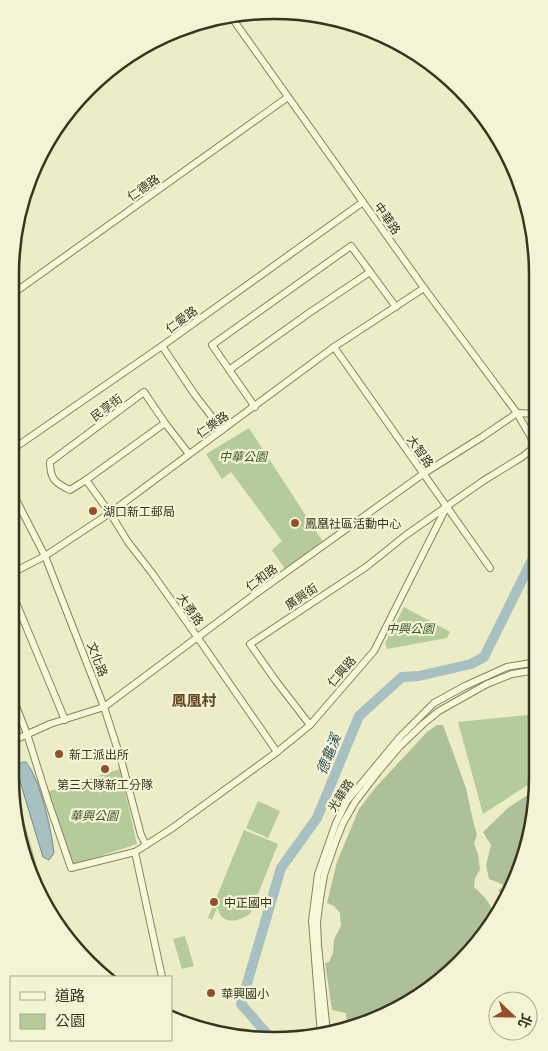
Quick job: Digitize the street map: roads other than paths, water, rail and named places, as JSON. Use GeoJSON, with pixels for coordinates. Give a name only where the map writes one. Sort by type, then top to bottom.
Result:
{"type":"FeatureCollection","features":[{"type":"Feature","properties":{"kind":"street","name":"中華路"},"geometry":{"type":"LineString","coordinates":[[235,22],[424,288],[517,413]]}},
{"type":"Feature","properties":{"kind":"street","name":"仁德路"},"geometry":{"type":"LineString","coordinates":[[19,289],[288,97]]}},
{"type":"Feature","properties":{"kind":"street","name":"仁愛路"},"geometry":{"type":"LineString","coordinates":[[19,444],[162,346],[363,202]]}},
{"type":"Feature","properties":{"kind":"street"},"geometry":{"type":"LineString","coordinates":[[255,407],[212,345],[351,246],[396,307]]}},
{"type":"Feature","properties":{"kind":"street"},"geometry":{"type":"LineString","coordinates":[[229,370],[308,313],[370,272]]}},
{"type":"Feature","properties":{"kind":"street","name":"仁樂路"},"geometry":{"type":"LineString","coordinates":[[19,569],[45,556],[110,513],[334,348],[424,288]]}},
{"type":"Feature","properties":{"kind":"street"},"geometry":{"type":"LineString","coordinates":[[162,346],[222,430]]}},
{"type":"Feature","properties":{"kind":"street","name":"大智路"},"geometry":{"type":"LineString","coordinates":[[334,348],[490,568]]}},
{"type":"Feature","properties":{"kind":"street","name":"民享街"},"geometry":{"type":"LineString","coordinates":[[86,480],[70,490],[58,484],[50,472],[50,462],[144,392],[188,454]]}},
{"type":"Feature","properties":{"kind":"street"},"geometry":{"type":"LineString","coordinates":[[517,413],[529,414]]}},
{"type":"Feature","properties":{"kind":"street","name":"仁和路"},"geometry":{"type":"LineString","coordinates":[[19,738],[36,729],[104,707],[250,598],[423,474],[517,413]]}},
{"type":"Feature","properties":{"kind":"street","name":"仁興路"},"geometry":{"type":"LineString","coordinates":[[517,413],[529,434]]}},
{"type":"Feature","properties":{"kind":"street"},"geometry":{"type":"LineString","coordinates":[[86,480],[165,424]]}},
{"type":"Feature","properties":{"kind":"street","name":"仁興路"},"geometry":{"type":"LineString","coordinates":[[27,734],[71,868],[134,852],[277,752],[310,725],[374,651],[447,507],[529,452]]}},
{"type":"Feature","properties":{"kind":"street","name":"大勇路"},"geometry":{"type":"LineString","coordinates":[[86,480],[277,752]]}},
{"type":"Feature","properties":{"kind":"street","name":"文化路"},"geometry":{"type":"LineString","coordinates":[[19,505],[45,556],[104,707],[122,763],[141,835],[146,845]]}},
{"type":"Feature","properties":{"kind":"street","name":"廣興街"},"geometry":{"type":"LineString","coordinates":[[310,725],[250,644],[366,567],[406,535],[447,507]]}},
{"type":"Feature","properties":{"kind":"street"},"geometry":{"type":"LineString","coordinates":[[19,610],[65,720]]}},
{"type":"Feature","properties":{"kind":"street","name":"光華路"},"geometry":{"type":"LineString","coordinates":[[332,842],[336,822],[347,801],[400,736],[434,703],[465,686],[507,667],[529,663]]}},
{"type":"Feature","properties":{"kind":"street","name":"光華路"},"geometry":{"type":"LineString","coordinates":[[321,1028],[314,921],[318,874],[332,842],[355,802],[389,759],[423,724],[439,711],[487,684],[512,674],[529,672]]}},
{"type":"Feature","properties":{"kind":"street"},"geometry":{"type":"LineString","coordinates":[[19,714],[27,734]]}},
{"type":"Feature","properties":{"kind":"street"},"geometry":{"type":"LineString","coordinates":[[134,852],[162,976]]}},
{"type":"Feature","properties":{"kind":"street","name":"光華路"},"geometry":{"type":"LineString","coordinates":[[314,921],[327,1026]]}},
{"type":"Feature","properties":{"kind":"water"},"geometry":{"type":"Polygon","coordinates":[[[22,762],[26,762],[41,793],[54,853],[49,860],[43,857],[19,778],[19,765],[22,762]]]}},
{"type":"Feature","properties":{"kind":"waterway","name":"德龜溪"},"geometry":{"type":"LineString","coordinates":[[266,1032],[241,1004],[281,868],[317,818],[359,716],[402,677],[419,676],[471,664],[484,657],[529,566]]}},
{"type":"Feature","properties":{"kind":"place","name":"湖口新工郵局"},"geometry":{"type":"Point","coordinates":[93,511]}},
{"type":"Feature","properties":{"kind":"place","name":"鳳凰社區活動中心"},"geometry":{"type":"Point","coordinates":[295,523]}},
{"type":"Feature","properties":{"kind":"place","name":"新工派出所"},"geometry":{"type":"Point","coordinates":[59,754]}},
{"type":"Feature","properties":{"kind":"place","name":"第三大隊新工分隊"},"geometry":{"type":"Point","coordinates":[105,769]}},
{"type":"Feature","properties":{"kind":"place","name":"中正國中"},"geometry":{"type":"Point","coordinates":[214,902]}},
{"type":"Feature","properties":{"kind":"place","name":"華興國小"},"geometry":{"type":"Point","coordinates":[211,993]}},
{"type":"Feature","properties":{"kind":"district","name":"鳳凰村"},"geometry":{"type":"Point","coordinates":[194,700]}},
{"type":"Feature","properties":{"kind":"park label","name":"中華公園"},"geometry":{"type":"Point","coordinates":[243,456]}},
{"type":"Feature","properties":{"kind":"park label","name":"中興公園"},"geometry":{"type":"Point","coordinates":[410,628]}},
{"type":"Feature","properties":{"kind":"park label","name":"華興公園"},"geometry":{"type":"Point","coordinates":[94,815]}}]}
